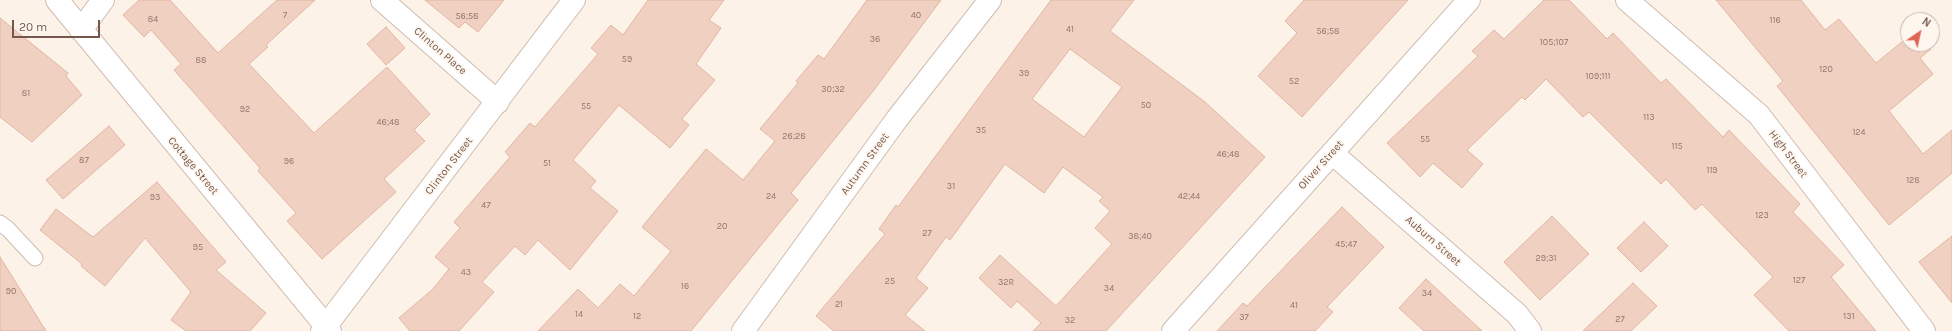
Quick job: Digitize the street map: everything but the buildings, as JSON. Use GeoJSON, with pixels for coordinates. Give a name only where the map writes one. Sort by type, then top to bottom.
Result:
{"type":"FeatureCollection","features":[{"type":"Feature","properties":{"kind":"street","name":"Cottage Street"},"geometry":{"type":"LineString","coordinates":[[57,0],[326,329]]}},
{"type":"Feature","properties":{"kind":"street"},"geometry":{"type":"LineString","coordinates":[[80,30],[103,0]]}},
{"type":"Feature","properties":{"kind":"street","name":"Clinton Place"},"geometry":{"type":"LineString","coordinates":[[382,0],[498,102]]}},
{"type":"Feature","properties":{"kind":"street","name":"Clinton Street"},"geometry":{"type":"LineString","coordinates":[[326,329],[574,0]]}},
{"type":"Feature","properties":{"kind":"street","name":"Autumn Street"},"geometry":{"type":"LineString","coordinates":[[743,331],[897,119],[990,0]]}},
{"type":"Feature","properties":{"kind":"street","name":"Oliver Street"},"geometry":{"type":"LineString","coordinates":[[1173,331],[1469,0]]}},
{"type":"Feature","properties":{"kind":"street","name":"High Street"},"geometry":{"type":"LineString","coordinates":[[1627,0],[1759,115],[1924,331]]}},
{"type":"Feature","properties":{"kind":"street","name":"Auburn Street"},"geometry":{"type":"LineString","coordinates":[[1332,153],[1517,314],[1530,331]]}},
{"type":"Feature","properties":{"kind":"lane"},"geometry":{"type":"LineString","coordinates":[[0,223],[8,229],[35,258]]}}]}
